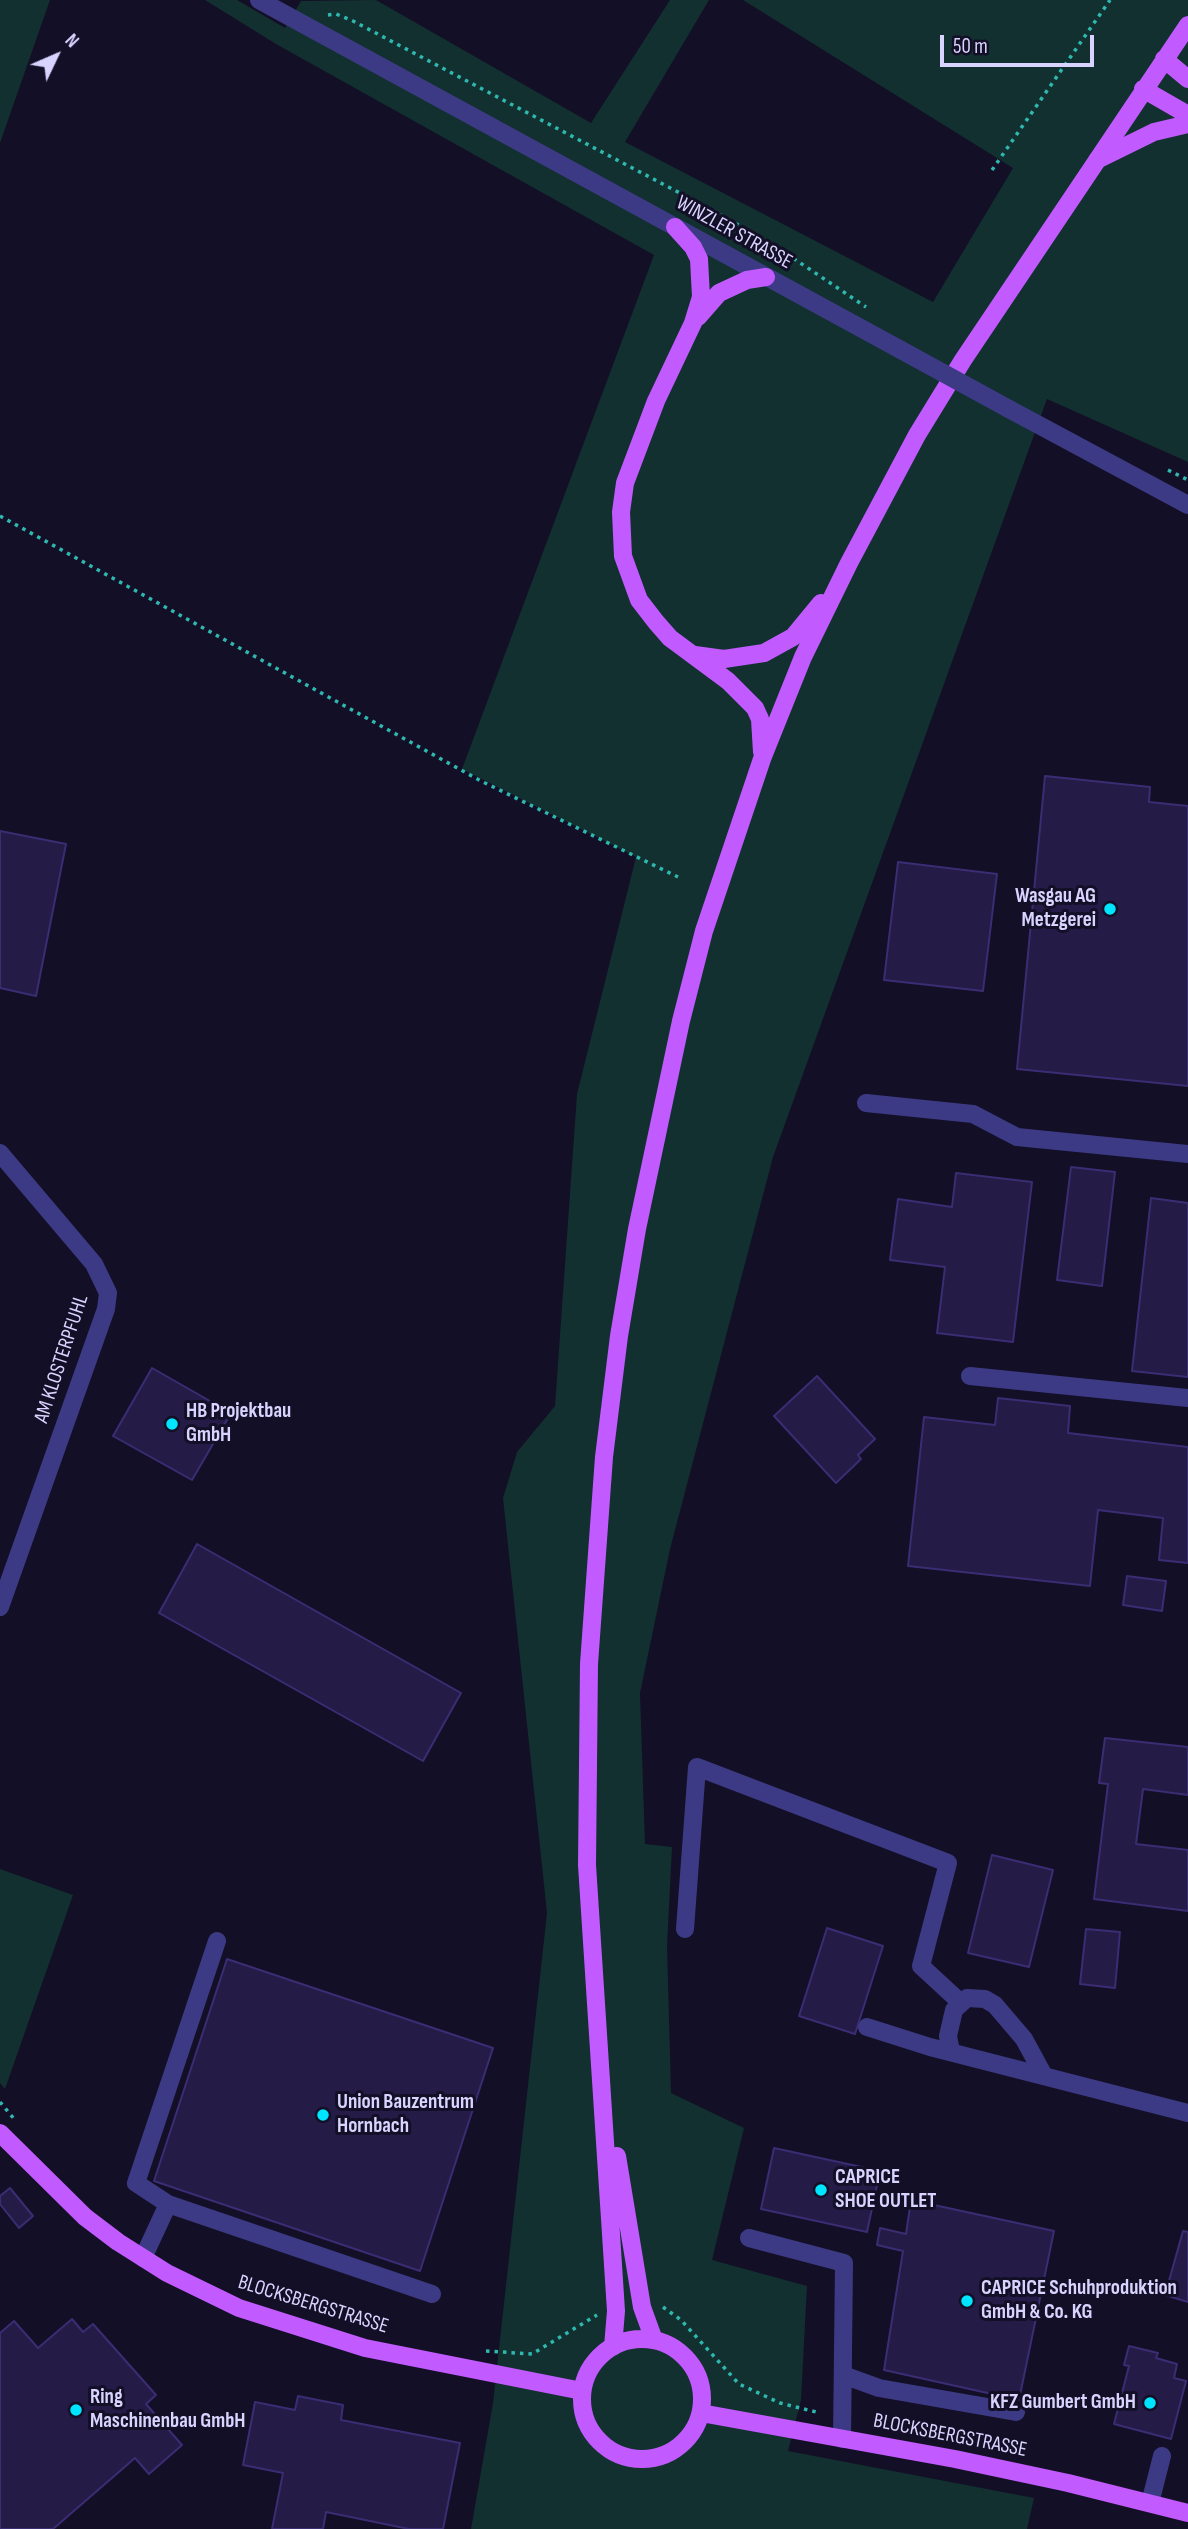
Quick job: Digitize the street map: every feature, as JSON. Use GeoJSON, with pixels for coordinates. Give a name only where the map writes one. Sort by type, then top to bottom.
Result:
{"type":"FeatureCollection","features":[{"type":"Feature","properties":{"kind":"main road"},"geometry":{"type":"LineString","coordinates":[[613,2347],[616,2311],[587,1865],[589,1664],[605,1443],[637,1229],[678,1033],[704,931],[762,759],[803,657],[849,563],[916,435],[1094,162],[1188,24]]}},
{"type":"Feature","properties":{"kind":"main road"},"geometry":{"type":"LineString","coordinates":[[1164,59],[1188,79]]}},
{"type":"Feature","properties":{"kind":"main road"},"geometry":{"type":"LineString","coordinates":[[1143,89],[1188,116]]}},
{"type":"Feature","properties":{"kind":"main road"},"geometry":{"type":"LineString","coordinates":[[1094,162],[1154,132],[1188,124]]}},
{"type":"Feature","properties":{"kind":"main road"},"geometry":{"type":"LineString","coordinates":[[675,227],[693,247],[699,259],[701,297],[693,323],[637,446],[625,483],[621,512],[623,556],[639,600],[656,622],[685,651],[728,681],[755,708],[760,719],[762,759]]}},
{"type":"Feature","properties":{"kind":"main road"},"geometry":{"type":"LineString","coordinates":[[693,323],[719,293],[747,280],[766,277]]}},
{"type":"Feature","properties":{"kind":"main road"},"geometry":{"type":"LineString","coordinates":[[685,651],[703,658],[724,659],[747,657],[779,647],[803,627],[849,563]]}},
{"type":"Feature","properties":{"kind":"main road"},"geometry":{"type":"LineString","coordinates":[[601,2062],[642,2307],[654,2340]]}},
{"type":"Feature","properties":{"kind":"main road","name":"BLOCKSBERGSTRASSE"},"geometry":{"type":"LineString","coordinates":[[0,2133],[85,2217],[143,2258],[205,2292],[278,2323],[365,2348],[582,2391]]}},
{"type":"Feature","properties":{"kind":"main road"},"geometry":{"type":"LineString","coordinates":[[633,2340],[654,2340],[682,2355],[692,2367],[702,2397],[701,2413],[693,2432],[679,2447],[661,2457],[641,2460],[621,2456],[604,2446],[590,2430],[583,2411],[582,2391],[588,2373],[598,2358],[613,2347],[633,2340]]}},
{"type":"Feature","properties":{"kind":"main road","name":"BLOCKSBERGSTRASSE"},"geometry":{"type":"LineString","coordinates":[[701,2413],[993,2467],[1188,2513]]}},
{"type":"Feature","properties":{"kind":"street","name":"WINZLER STRASSE"},"geometry":{"type":"LineString","coordinates":[[259,0],[1188,505]]}},
{"type":"Feature","properties":{"kind":"street"},"geometry":{"type":"LineString","coordinates":[[866,1103],[973,1114],[1017,1137],[1188,1154]]}},
{"type":"Feature","properties":{"kind":"street","name":"AM KLOSTERPFUHL"},"geometry":{"type":"LineString","coordinates":[[0,1153],[94,1265],[108,1293],[106,1309],[0,1607]]}},
{"type":"Feature","properties":{"kind":"street"},"geometry":{"type":"LineString","coordinates":[[970,1376],[1188,1398]]}},
{"type":"Feature","properties":{"kind":"street"},"geometry":{"type":"LineString","coordinates":[[685,1929],[697,1768],[948,1863],[920,1966],[960,2002]]}},
{"type":"Feature","properties":{"kind":"street"},"geometry":{"type":"LineString","coordinates":[[218,1941],[136,2183],[168,2204],[432,2294]]}},
{"type":"Feature","properties":{"kind":"street"},"geometry":{"type":"LineString","coordinates":[[951,2052],[949,2022],[960,2002],[976,1997],[995,2004],[1024,2039],[1043,2074]]}},
{"type":"Feature","properties":{"kind":"street"},"geometry":{"type":"LineString","coordinates":[[867,2027],[930,2047],[1188,2113]]}},
{"type":"Feature","properties":{"kind":"street"},"geometry":{"type":"LineString","coordinates":[[143,2258],[168,2204]]}},
{"type":"Feature","properties":{"kind":"street"},"geometry":{"type":"LineString","coordinates":[[749,2238],[844,2263],[842,2439]]}},
{"type":"Feature","properties":{"kind":"street"},"geometry":{"type":"LineString","coordinates":[[843,2375],[878,2388],[1016,2412]]}},
{"type":"Feature","properties":{"kind":"street"},"geometry":{"type":"LineString","coordinates":[[1150,2503],[1162,2456]]}},
{"type":"Feature","properties":{"kind":"path"},"geometry":{"type":"LineString","coordinates":[[992,170],[1110,0]]}},
{"type":"Feature","properties":{"kind":"path"},"geometry":{"type":"LineString","coordinates":[[301,25],[319,15],[336,14],[353,20],[716,212],[775,246],[868,309]]}},
{"type":"Feature","properties":{"kind":"path"},"geometry":{"type":"LineString","coordinates":[[0,516],[481,781],[678,877]]}},
{"type":"Feature","properties":{"kind":"path"},"geometry":{"type":"LineString","coordinates":[[0,2102],[19,2125]]}},
{"type":"Feature","properties":{"kind":"path"},"geometry":{"type":"LineString","coordinates":[[642,2307],[662,2306],[671,2312],[739,2384],[780,2403],[842,2419]]}},
{"type":"Feature","properties":{"kind":"path"},"geometry":{"type":"LineString","coordinates":[[479,2350],[532,2354],[599,2314],[616,2311]]}},
{"type":"Feature","properties":{"kind":"green space"},"geometry":{"type":"Polygon","coordinates":[[[0,0],[50,0],[0,143],[0,0]]]}},
{"type":"Feature","properties":{"kind":"green space"},"geometry":{"type":"Polygon","coordinates":[[[205,0],[237,0],[285,28],[301,1],[376,0],[591,123],[670,0],[709,0],[625,142],[933,302],[1013,168],[743,0],[1188,0],[1188,462],[1047,399],[773,1157],[670,1549],[640,1693],[645,1844],[672,1847],[667,1946],[671,2093],[744,2128],[712,2260],[807,2286],[801,2400],[788,2451],[1034,2498],[1027,2529],[471,2529],[493,2403],[547,1913],[503,1498],[517,1452],[555,1406],[577,1094],[636,857],[462,769],[654,255],[276,44],[205,0]]]}},
{"type":"Feature","properties":{"kind":"green space"},"geometry":{"type":"Polygon","coordinates":[[[0,1869],[73,1895],[5,2089],[0,2083],[0,1869]]]}},
{"type":"Feature","properties":{"kind":"building","name":"Wasgau AG Metzgerei"},"geometry":{"type":"Polygon","coordinates":[[[1045,776],[1150,787],[1149,802],[1188,806],[1188,1086],[1017,1069],[1045,776]]]}},
{"type":"Feature","properties":{"kind":"building"},"geometry":{"type":"Polygon","coordinates":[[[0,831],[66,844],[36,996],[0,988],[0,831]]]}},
{"type":"Feature","properties":{"kind":"building"},"geometry":{"type":"Polygon","coordinates":[[[898,862],[997,874],[983,991],[884,980],[898,862]]]}},
{"type":"Feature","properties":{"kind":"building"},"geometry":{"type":"Polygon","coordinates":[[[1071,1167],[1115,1172],[1102,1286],[1057,1280],[1071,1167]]]}},
{"type":"Feature","properties":{"kind":"building"},"geometry":{"type":"Polygon","coordinates":[[[956,1173],[1032,1182],[1013,1342],[937,1333],[945,1267],[890,1260],[898,1199],[952,1207],[956,1173]]]}},
{"type":"Feature","properties":{"kind":"building"},"geometry":{"type":"Polygon","coordinates":[[[1151,1198],[1188,1203],[1188,1377],[1132,1371],[1151,1198]]]}},
{"type":"Feature","properties":{"kind":"building","name":"HB Projektbau GmbH"},"geometry":{"type":"Polygon","coordinates":[[[152,1368],[231,1413],[192,1480],[113,1436],[152,1368]]]}},
{"type":"Feature","properties":{"kind":"building"},"geometry":{"type":"Polygon","coordinates":[[[817,1376],[875,1439],[858,1455],[861,1459],[836,1483],[774,1416],[817,1376]]]}},
{"type":"Feature","properties":{"kind":"building"},"geometry":{"type":"Polygon","coordinates":[[[998,1398],[1070,1406],[1068,1433],[1188,1447],[1188,1563],[1159,1560],[1163,1518],[1098,1510],[1090,1586],[908,1566],[924,1417],[995,1425],[998,1398]]]}},
{"type":"Feature","properties":{"kind":"building"},"geometry":{"type":"Polygon","coordinates":[[[197,1544],[461,1693],[423,1761],[159,1613],[197,1544]]]}},
{"type":"Feature","properties":{"kind":"building"},"geometry":{"type":"Polygon","coordinates":[[[1127,1576],[1166,1581],[1162,1611],[1123,1605],[1127,1576]]]}},
{"type":"Feature","properties":{"kind":"building"},"geometry":{"type":"Polygon","coordinates":[[[1105,1738],[1188,1747],[1188,1795],[1143,1789],[1136,1844],[1188,1850],[1188,1911],[1094,1899],[1108,1784],[1099,1783],[1105,1738]]]}},
{"type":"Feature","properties":{"kind":"building"},"geometry":{"type":"Polygon","coordinates":[[[992,1855],[1053,1870],[1029,1967],[968,1953],[992,1855]]]}},
{"type":"Feature","properties":{"kind":"building"},"geometry":{"type":"Polygon","coordinates":[[[827,1928],[883,1946],[855,2034],[799,2016],[827,1928]]]}},
{"type":"Feature","properties":{"kind":"building"},"geometry":{"type":"Polygon","coordinates":[[[1086,1929],[1120,1932],[1115,1988],[1080,1984],[1086,1929]]]}},
{"type":"Feature","properties":{"kind":"building","name":"Union Bauzentrum Hornbach"},"geometry":{"type":"Polygon","coordinates":[[[227,1959],[493,2048],[420,2271],[154,2181],[227,1959]]]}},
{"type":"Feature","properties":{"kind":"building","name":"CAPRICE SHOE OUTLET"},"geometry":{"type":"Polygon","coordinates":[[[774,2148],[880,2171],[867,2232],[761,2209],[774,2148]]]}},
{"type":"Feature","properties":{"kind":"building"},"geometry":{"type":"Polygon","coordinates":[[[10,2188],[33,2216],[19,2228],[0,2204],[0,2196],[10,2188]]]}},
{"type":"Feature","properties":{"kind":"building","name":"CAPRICE Schuhproduktion GmbH & Co. KG"},"geometry":{"type":"Polygon","coordinates":[[[911,2200],[1054,2231],[1019,2400],[884,2370],[903,2251],[877,2245],[880,2228],[906,2234],[911,2200]]]}},
{"type":"Feature","properties":{"kind":"building"},"geometry":{"type":"Polygon","coordinates":[[[1183,2231],[1188,2232],[1188,2302],[1165,2295],[1183,2231]]]}},
{"type":"Feature","properties":{"kind":"building","name":"Ring Maschinenbau GmbH"},"geometry":{"type":"Polygon","coordinates":[[[72,2319],[83,2332],[93,2324],[156,2395],[146,2404],[182,2445],[149,2474],[135,2458],[53,2529],[0,2529],[0,2333],[14,2321],[38,2348],[72,2319]]]}},
{"type":"Feature","properties":{"kind":"building","name":"KFZ Gumbert GmbH"},"geometry":{"type":"Polygon","coordinates":[[[1129,2346],[1158,2353],[1156,2358],[1177,2364],[1174,2378],[1186,2381],[1171,2439],[1114,2424],[1129,2366],[1124,2365],[1129,2346]]]}},
{"type":"Feature","properties":{"kind":"building","name":"Ring Maschinenbau GmbH"},"geometry":{"type":"Polygon","coordinates":[[[298,2396],[343,2405],[341,2420],[460,2443],[443,2529],[409,2529],[326,2512],[323,2529],[272,2529],[283,2473],[243,2465],[255,2402],[295,2410],[298,2396]]]}},
{"type":"Feature","properties":{"kind":"place","name":"Wasgau AG Metzgerei"},"geometry":{"type":"Point","coordinates":[1110,909]}},
{"type":"Feature","properties":{"kind":"place","name":"HB Projektbau GmbH"},"geometry":{"type":"Point","coordinates":[172,1424]}},
{"type":"Feature","properties":{"kind":"place","name":"Union Bauzentrum Hornbach"},"geometry":{"type":"Point","coordinates":[323,2115]}},
{"type":"Feature","properties":{"kind":"place","name":"CAPRICE SHOE OUTLET"},"geometry":{"type":"Point","coordinates":[821,2190]}},
{"type":"Feature","properties":{"kind":"place","name":"CAPRICE Schuhproduktion GmbH & Co. KG"},"geometry":{"type":"Point","coordinates":[967,2301]}},
{"type":"Feature","properties":{"kind":"place","name":"KFZ Gumbert GmbH"},"geometry":{"type":"Point","coordinates":[1150,2403]}},
{"type":"Feature","properties":{"kind":"place","name":"Ring Maschinenbau GmbH"},"geometry":{"type":"Point","coordinates":[76,2410]}}]}
